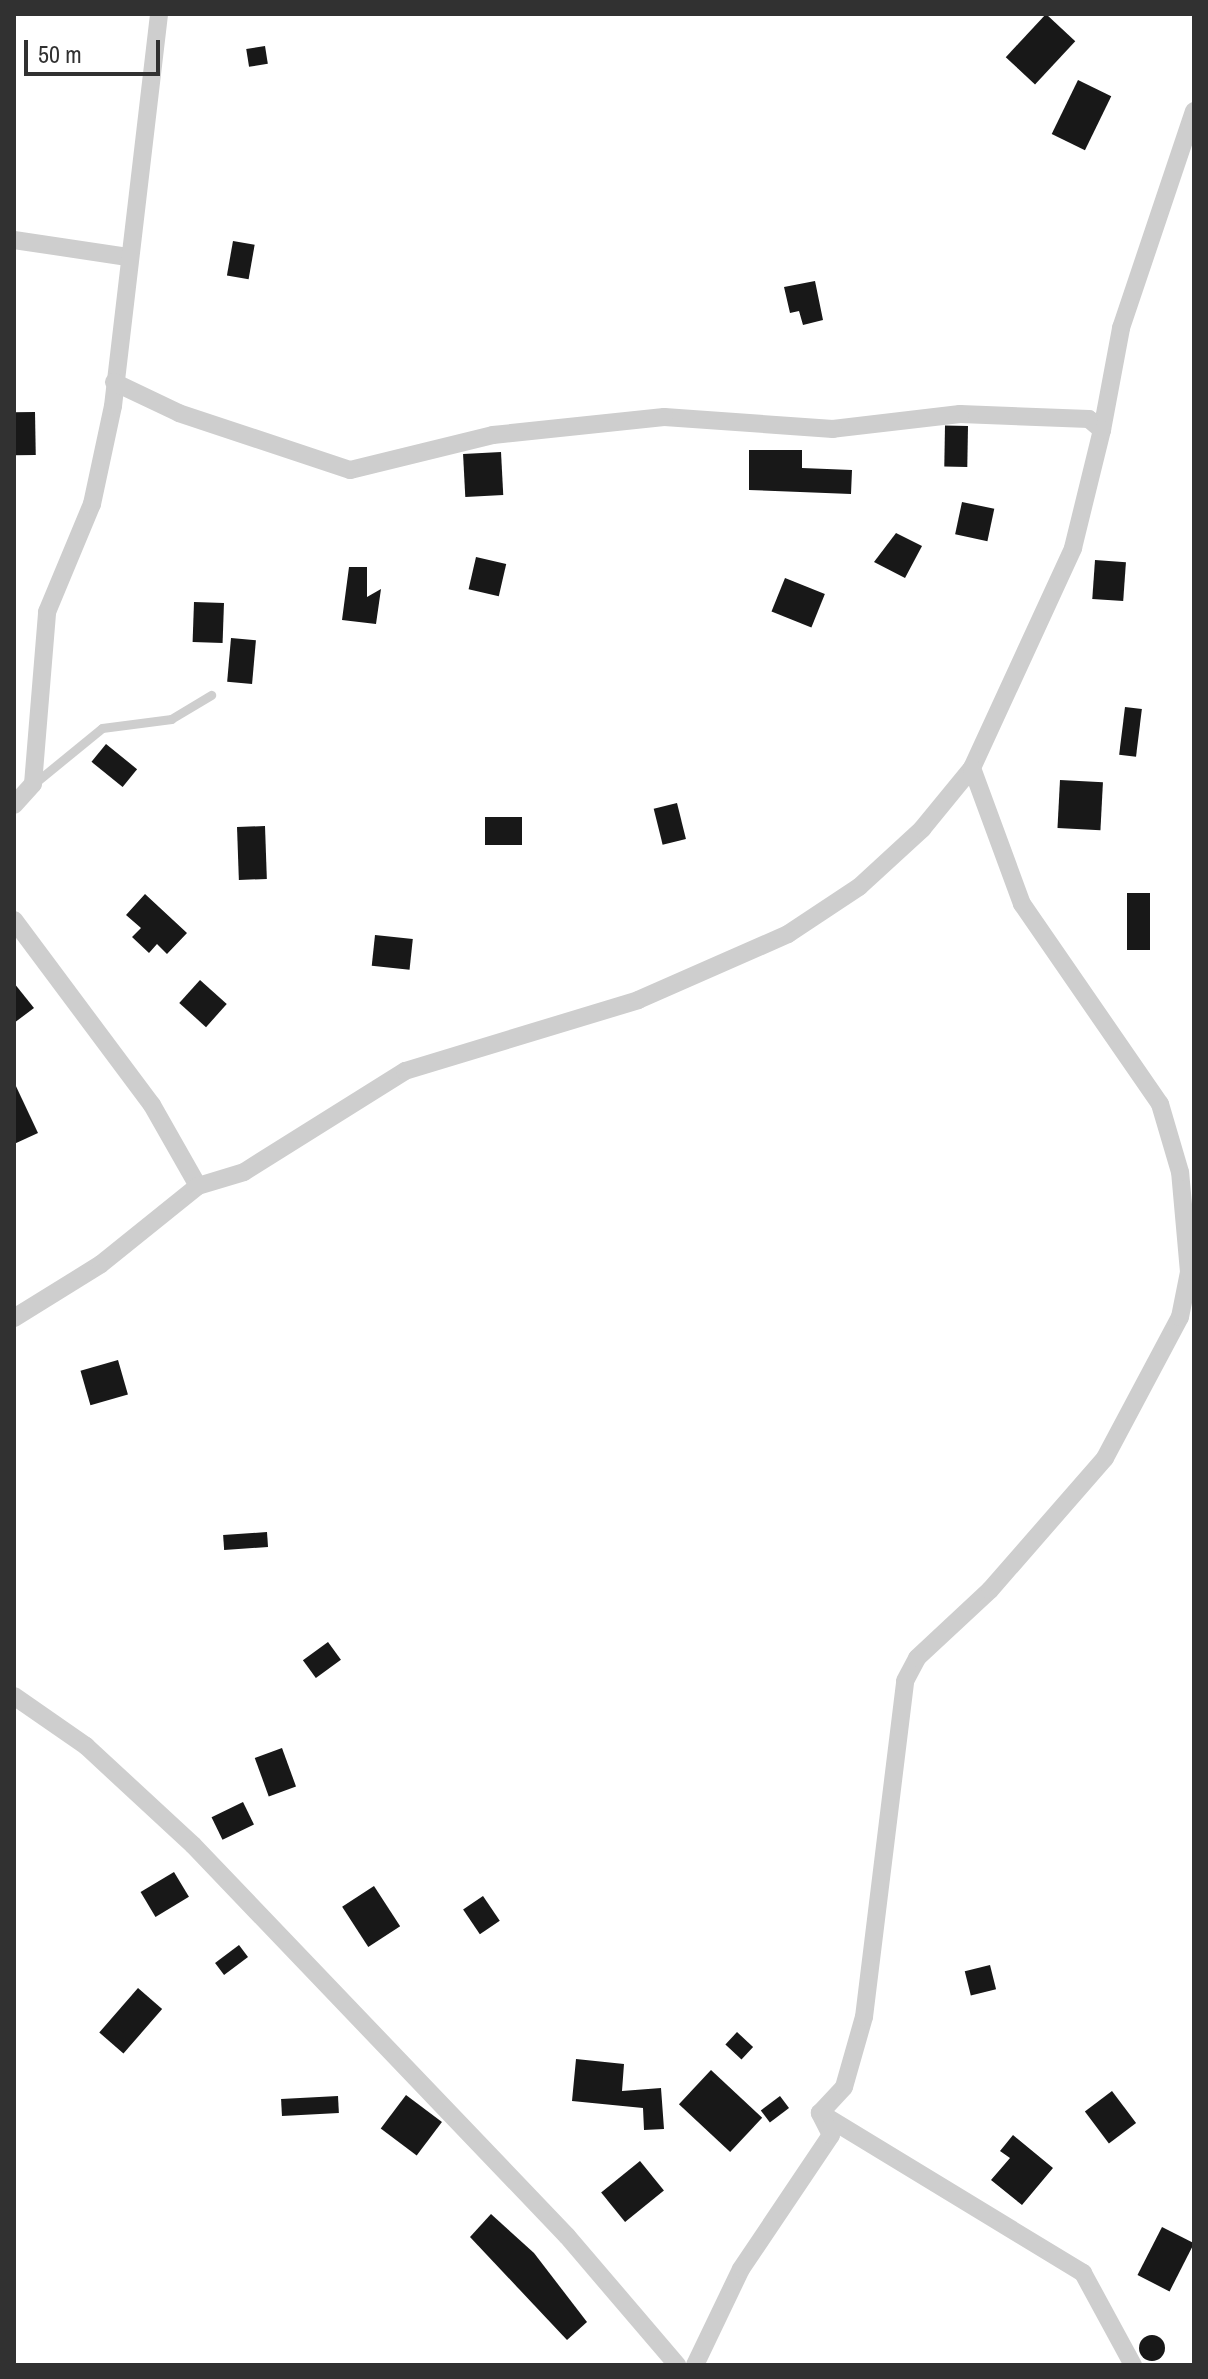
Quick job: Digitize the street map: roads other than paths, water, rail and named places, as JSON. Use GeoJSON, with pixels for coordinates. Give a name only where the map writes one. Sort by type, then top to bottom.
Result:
{"type":"FeatureCollection","features":[{"type":"Feature","properties":{"kind":"street"},"geometry":{"type":"LineString","coordinates":[[14,805],[33,784],[47,612],[92,504],[114,382],[159,14]]}},
{"type":"Feature","properties":{"kind":"street"},"geometry":{"type":"LineString","coordinates":[[14,1318],[101,1264],[198,1186],[244,1172],[427,1062],[638,1000],[788,934],[893,858],[972,768],[1073,548],[1102,430],[1121,328],[1194,111]]}},
{"type":"Feature","properties":{"kind":"street"},"geometry":{"type":"LineString","coordinates":[[14,240],[128,257]]}},
{"type":"Feature","properties":{"kind":"street"},"geometry":{"type":"LineString","coordinates":[[114,382],[179,413],[350,470],[493,435],[664,417],[833,429],[960,414],[1089,419],[1102,430]]}},
{"type":"Feature","properties":{"kind":"street"},"geometry":{"type":"LineString","coordinates":[[820,2113],[844,2087],[864,2017],[905,1681],[917,1658],[990,1590],[1105,1458],[1180,1317],[1189,1272],[1180,1172],[1160,1104],[1022,904],[972,768]]}},
{"type":"Feature","properties":{"kind":"street"},"geometry":{"type":"LineString","coordinates":[[14,920],[152,1105],[198,1186]]}},
{"type":"Feature","properties":{"kind":"street"},"geometry":{"type":"LineString","coordinates":[[14,1696],[86,1746],[193,1845],[567,2236],[677,2365]]}},
{"type":"Feature","properties":{"kind":"street"},"geometry":{"type":"LineString","coordinates":[[695,2365],[741,2269],[831,2135],[820,2113]]}},
{"type":"Feature","properties":{"kind":"street"},"geometry":{"type":"LineString","coordinates":[[820,2113],[1083,2273],[1133,2365]]}},
{"type":"Feature","properties":{"kind":"lane"},"geometry":{"type":"LineString","coordinates":[[33,784],[102,728],[171,719],[211,695]]}}]}
